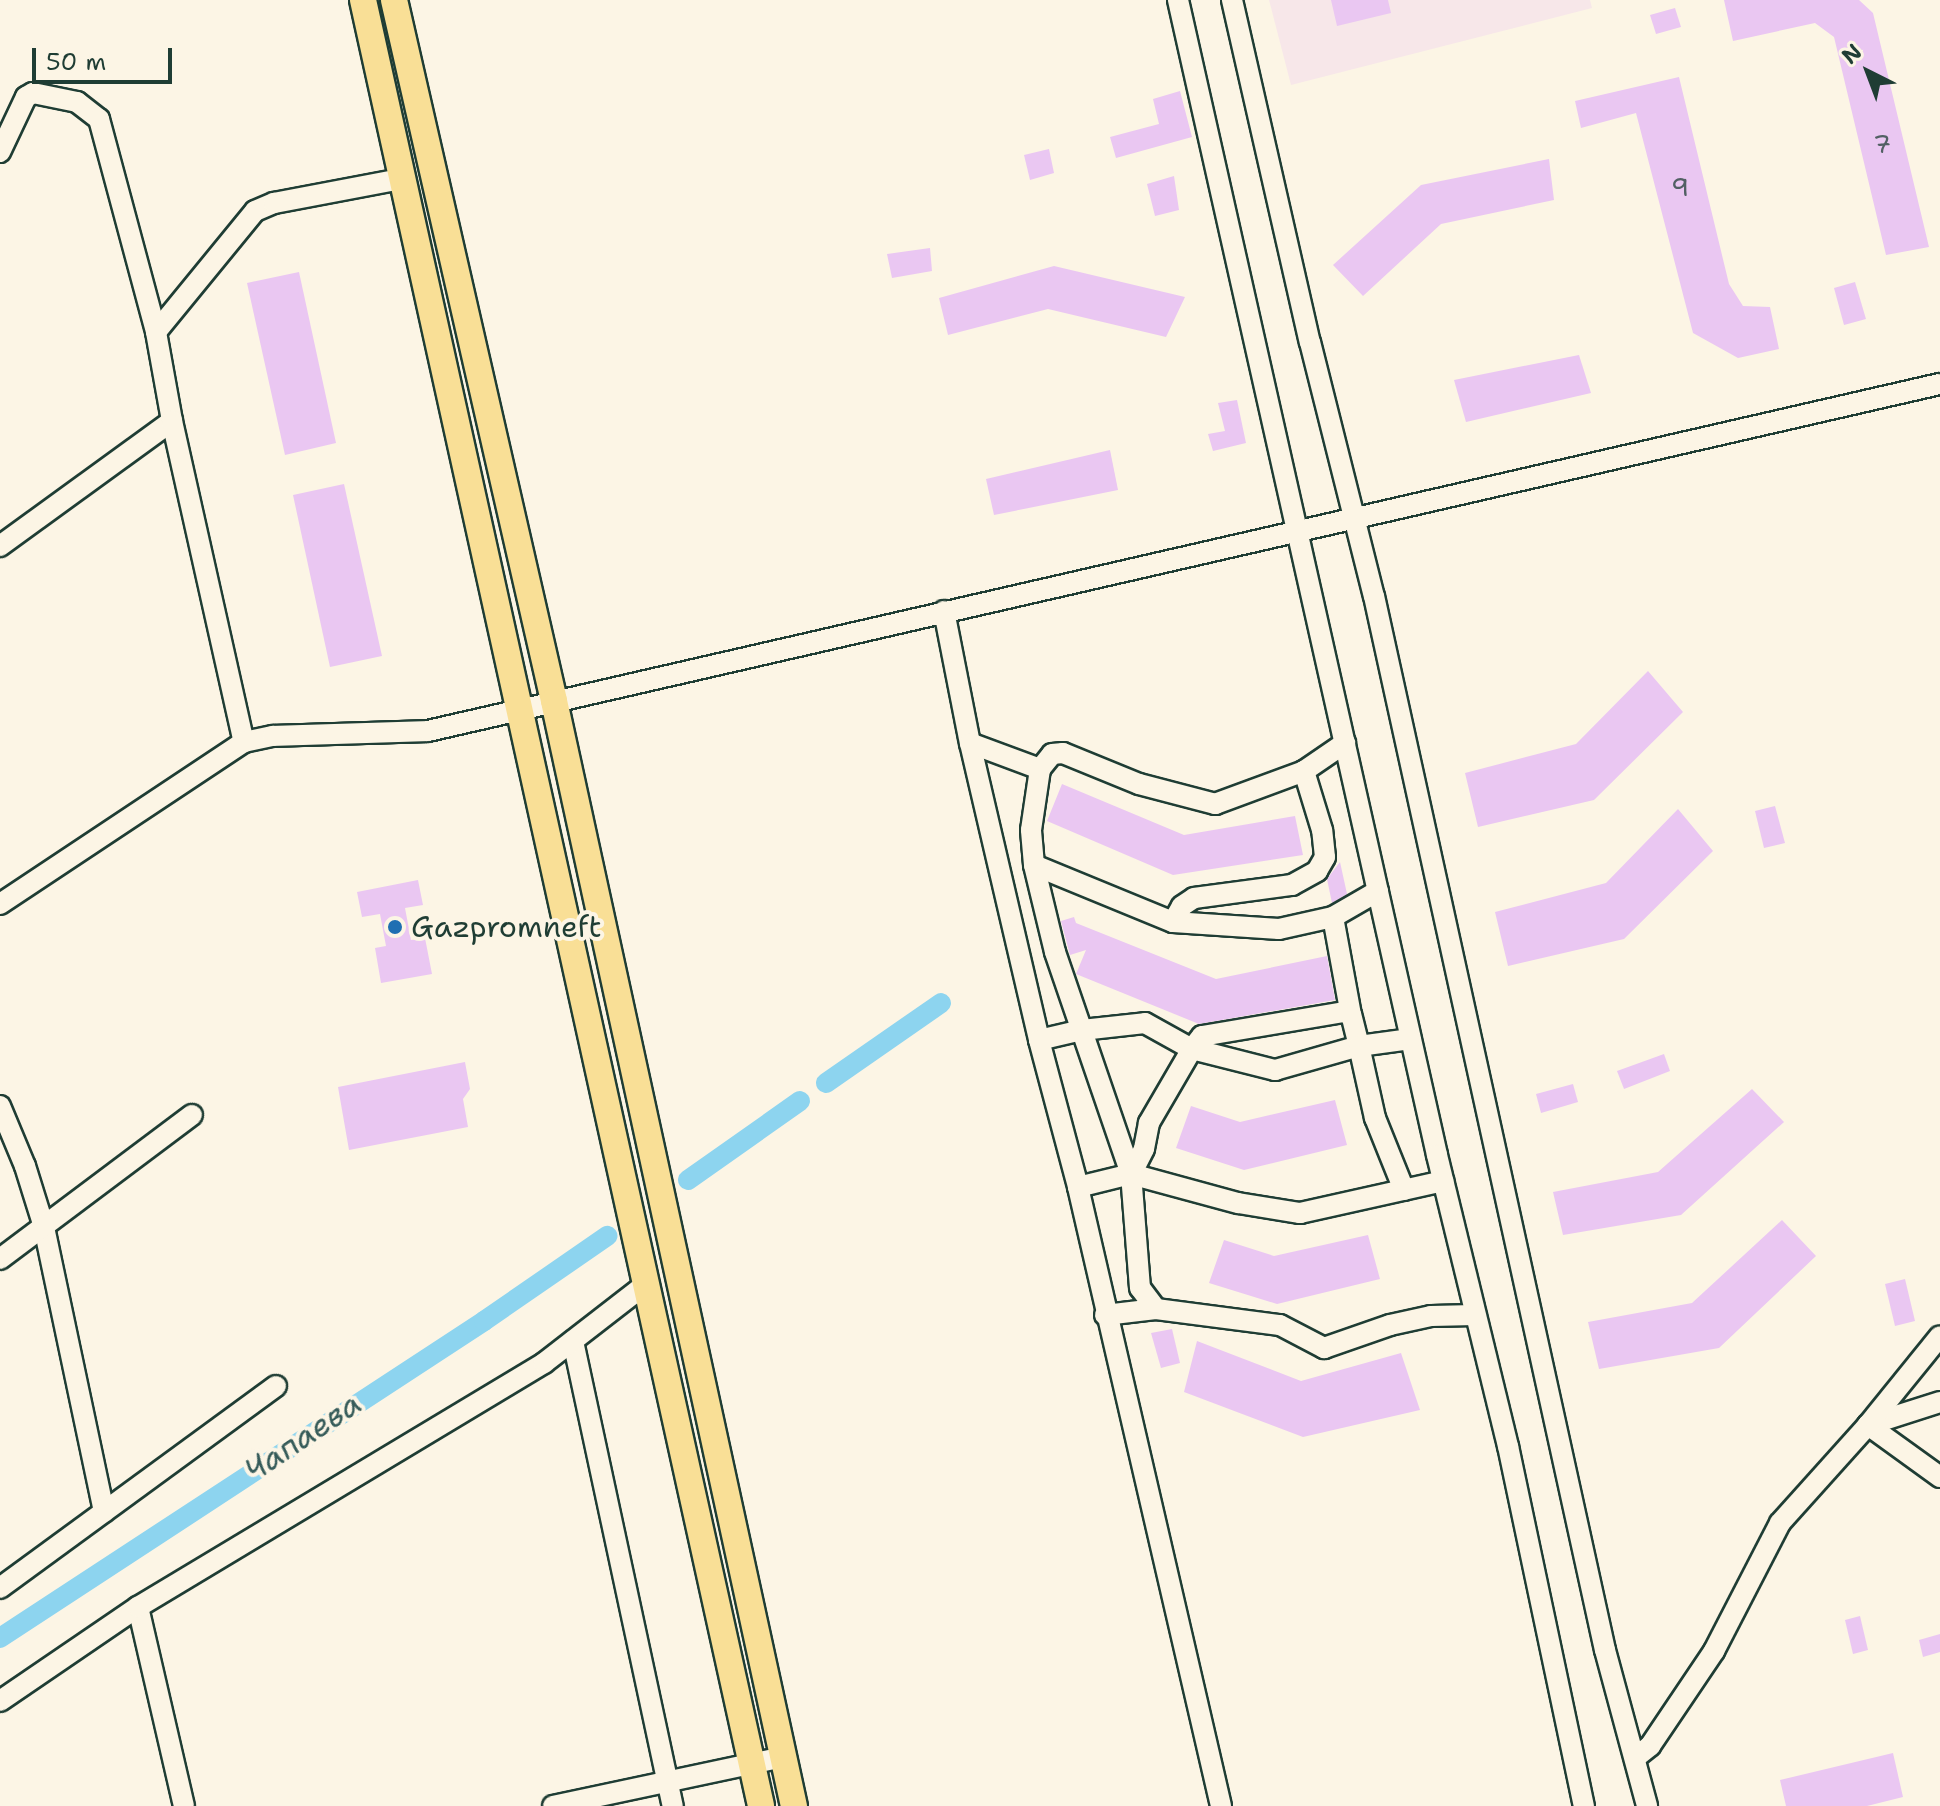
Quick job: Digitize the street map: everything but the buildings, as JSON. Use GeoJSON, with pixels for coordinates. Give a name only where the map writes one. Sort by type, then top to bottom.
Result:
{"type":"FeatureCollection","features":[{"type":"Feature","properties":{"kind":"main road"},"geometry":{"type":"LineString","coordinates":[[363,0],[761,1806]]}},
{"type":"Feature","properties":{"kind":"main road"},"geometry":{"type":"LineString","coordinates":[[394,0],[554,701],[794,1806]]}},
{"type":"Feature","properties":{"kind":"main road"},"geometry":{"type":"LineString","coordinates":[[399,169],[427,150]]}},
{"type":"Feature","properties":{"kind":"street"},"geometry":{"type":"LineString","coordinates":[[1178,0],[1443,1181],[1508,1446],[1584,1806]]}},
{"type":"Feature","properties":{"kind":"street"},"geometry":{"type":"LineString","coordinates":[[1232,0],[1374,596],[1605,1650],[1647,1806]]}},
{"type":"Feature","properties":{"kind":"street"},"geometry":{"type":"LineString","coordinates":[[0,152],[26,97],[33,93],[77,102],[99,119],[156,332],[172,421],[244,742]]}},
{"type":"Feature","properties":{"kind":"street"},"geometry":{"type":"LineString","coordinates":[[156,332],[255,211],[399,169]]}},
{"type":"Feature","properties":{"kind":"street"},"geometry":{"type":"LineString","coordinates":[[0,904],[244,742],[273,736],[428,731],[1940,384]]}},
{"type":"Feature","properties":{"kind":"street"},"geometry":{"type":"LineString","coordinates":[[0,546],[172,421]]}},
{"type":"Feature","properties":{"kind":"street"},"geometry":{"type":"LineString","coordinates":[[944,611],[970,743],[1039,1040],[1078,1187],[1105,1315],[1221,1806]]}},
{"type":"Feature","properties":{"kind":"street"},"geometry":{"type":"LineString","coordinates":[[970,743],[1040,769]]}},
{"type":"Feature","properties":{"kind":"street"},"geometry":{"type":"LineString","coordinates":[[1156,1309],[1140,1288],[1131,1174],[1055,952],[1034,865],[1031,830],[1040,769],[1052,754],[1063,753],[1139,784],[1215,804],[1304,771],[1345,743]]}},
{"type":"Feature","properties":{"kind":"street"},"geometry":{"type":"LineString","coordinates":[[1173,922],[1182,906],[1194,898],[1292,885],[1317,871],[1325,857],[1322,830],[1304,771]]}},
{"type":"Feature","properties":{"kind":"street"},"geometry":{"type":"LineString","coordinates":[[1034,865],[1173,922],[1279,929],[1333,917],[1378,891]]}},
{"type":"Feature","properties":{"kind":"street"},"geometry":{"type":"LineString","coordinates":[[1333,917],[1351,1015],[1375,1118],[1404,1190]]}},
{"type":"Feature","properties":{"kind":"street"},"geometry":{"type":"LineString","coordinates":[[1131,1174],[1144,1149],[1149,1123],[1202,1036],[1344,1012],[1351,1015]]}},
{"type":"Feature","properties":{"kind":"street"},"geometry":{"type":"LineString","coordinates":[[1039,1040],[1082,1030],[1145,1023],[1192,1049],[1275,1070],[1359,1046],[1411,1039]]}},
{"type":"Feature","properties":{"kind":"street"},"geometry":{"type":"LineString","coordinates":[[0,1106],[25,1166],[44,1227],[104,1512]]}},
{"type":"Feature","properties":{"kind":"street"},"geometry":{"type":"LineString","coordinates":[[0,1259],[192,1115]]}},
{"type":"Feature","properties":{"kind":"street"},"geometry":{"type":"LineString","coordinates":[[1078,1187],[1131,1174],[1238,1203],[1300,1213],[1443,1181]]}},
{"type":"Feature","properties":{"kind":"street"},"geometry":{"type":"LineString","coordinates":[[0,1701],[138,1607],[312,1500],[455,1418],[573,1341],[646,1284]]}},
{"type":"Feature","properties":{"kind":"street"},"geometry":{"type":"LineString","coordinates":[[1105,1315],[1156,1309],[1280,1325],[1324,1348],[1390,1325],[1431,1316],[1475,1315]]}},
{"type":"Feature","properties":{"kind":"street"},"geometry":{"type":"LineString","coordinates":[[1636,1757],[1650,1746],[1714,1651],[1780,1523],[1868,1425],[1940,1336]]}},
{"type":"Feature","properties":{"kind":"street"},"geometry":{"type":"LineString","coordinates":[[573,1341],[673,1806]]}},
{"type":"Feature","properties":{"kind":"street"},"geometry":{"type":"LineString","coordinates":[[0,1588],[276,1386]]}},
{"type":"Feature","properties":{"kind":"street"},"geometry":{"type":"LineString","coordinates":[[1868,1425],[1940,1402]]}},
{"type":"Feature","properties":{"kind":"street"},"geometry":{"type":"LineString","coordinates":[[1868,1425],[1940,1477]]}},
{"type":"Feature","properties":{"kind":"street"},"geometry":{"type":"LineString","coordinates":[[138,1607],[184,1806]]}},
{"type":"Feature","properties":{"kind":"street"},"geometry":{"type":"LineString","coordinates":[[553,1806],[753,1766],[783,1757]]}},
{"type":"Feature","properties":{"kind":"shaded area"},"geometry":{"type":"Polygon","coordinates":[[[1269,0],[1590,0],[1592,8],[1291,85],[1269,0]]]}},
{"type":"Feature","properties":{"kind":"waterway","name":"Чапаева"},"geometry":{"type":"LineString","coordinates":[[826,1083],[941,1003]]}},
{"type":"Feature","properties":{"kind":"waterway","name":"Чапаева"},"geometry":{"type":"LineString","coordinates":[[688,1180],[800,1101]]}},
{"type":"Feature","properties":{"kind":"waterway","name":"Чапаева"},"geometry":{"type":"LineString","coordinates":[[0,1638],[484,1321],[607,1236]]}},
{"type":"Feature","properties":{"kind":"place","name":"Gazpromneft"},"geometry":{"type":"Point","coordinates":[395,927]}}]}
